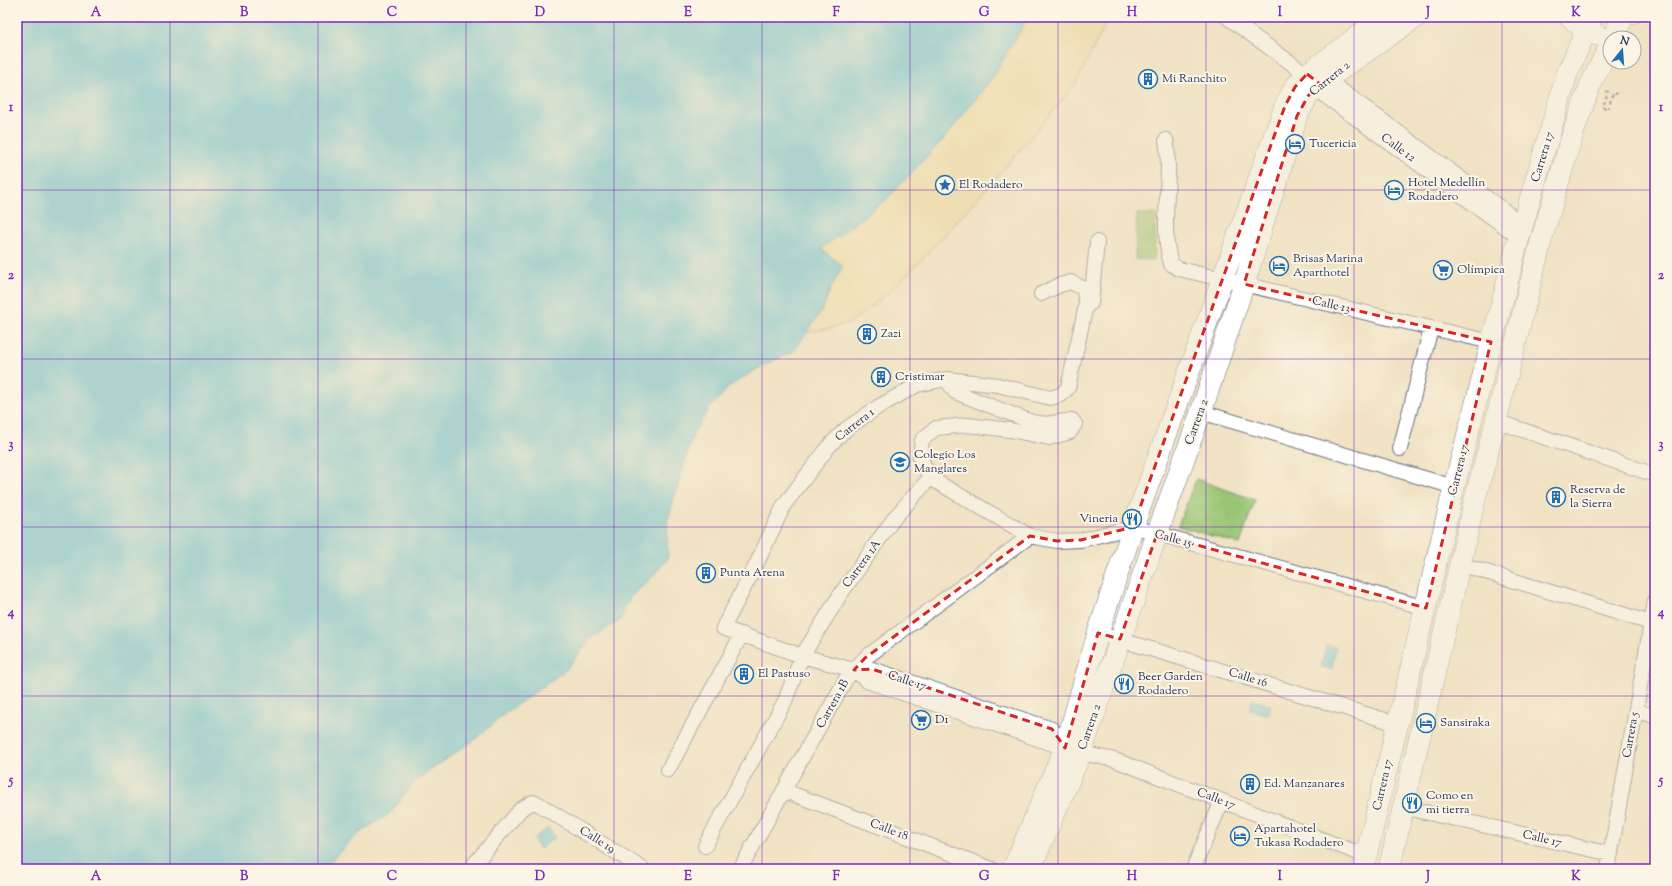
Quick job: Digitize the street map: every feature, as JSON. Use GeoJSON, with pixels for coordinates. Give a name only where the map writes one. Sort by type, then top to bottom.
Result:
{"type":"FeatureCollection","features":[{"type":"Feature","properties":{"kind":"street","name":"Calle 12"},"geometry":{"type":"LineString","coordinates":[[1227,17],[1314,79],[1334,85],[1520,230]]}},
{"type":"Feature","properties":{"kind":"street","name":"Carrera 2"},"geometry":{"type":"LineString","coordinates":[[1030,869],[1073,750],[1120,640],[1201,412],[1244,284],[1297,116],[1308,96],[1314,79],[1384,17]]}},
{"type":"Feature","properties":{"kind":"street","name":"Carrera 2"},"geometry":{"type":"LineString","coordinates":[[1013,869],[1073,750],[1098,633],[1133,527],[1285,106],[1295,87],[1314,79],[1416,17]]}},
{"type":"Feature","properties":{"kind":"street"},"geometry":{"type":"LineString","coordinates":[[1586,20],[1611,30]]}},
{"type":"Feature","properties":{"kind":"street","name":"Carrera 17"},"geometry":{"type":"LineString","coordinates":[[1365,863],[1454,487],[1520,230],[1567,74],[1586,20]]}},
{"type":"Feature","properties":{"kind":"street","name":"Carrera 17"},"geometry":{"type":"LineString","coordinates":[[1389,869],[1402,807],[1476,495],[1496,422],[1540,240],[1573,133],[1599,89],[1605,70]]}},
{"type":"Feature","properties":{"kind":"street","name":"Calle 13"},"geometry":{"type":"LineString","coordinates":[[1166,140],[1166,225],[1168,252],[1171,264],[1179,270],[1491,342]]}},
{"type":"Feature","properties":{"kind":"street"},"geometry":{"type":"LineString","coordinates":[[1078,347],[1090,305],[1098,242]]}},
{"type":"Feature","properties":{"kind":"street"},"geometry":{"type":"LineString","coordinates":[[1041,294],[1060,285],[1071,282],[1084,289],[1086,305],[1078,347]]}},
{"type":"Feature","properties":{"kind":"street"},"geometry":{"type":"LineString","coordinates":[[1400,449],[1431,328]]}},
{"type":"Feature","properties":{"kind":"street","name":"Carrera 1"},"geometry":{"type":"LineString","coordinates":[[723,628],[755,567],[784,505],[830,445],[846,429],[878,407],[917,386],[946,379],[998,385],[1050,398],[1061,395],[1068,388],[1078,347]]}},
{"type":"Feature","properties":{"kind":"street"},"geometry":{"type":"LineString","coordinates":[[946,379],[955,392],[1032,422],[1046,424],[1072,420],[1075,424],[1070,432],[1049,438],[1010,430],[968,425],[936,428],[922,440],[920,457],[930,478],[1030,536],[1057,541],[1081,540],[1133,527]]}},
{"type":"Feature","properties":{"kind":"street"},"geometry":{"type":"LineString","coordinates":[[1201,412],[1454,487]]}},
{"type":"Feature","properties":{"kind":"street"},"geometry":{"type":"LineString","coordinates":[[1496,422],[1655,475]]}},
{"type":"Feature","properties":{"kind":"street","name":"Carrera 1A"},"geometry":{"type":"LineString","coordinates":[[705,846],[786,701],[802,656],[840,595],[895,517],[930,478]]}},
{"type":"Feature","properties":{"kind":"street","name":"Calle 15"},"geometry":{"type":"LineString","coordinates":[[1133,527],[1426,608]]}},
{"type":"Feature","properties":{"kind":"street","name":"Carrera 1B"},"geometry":{"type":"LineString","coordinates":[[740,869],[785,791],[846,678],[865,658],[1030,536]]}},
{"type":"Feature","properties":{"kind":"street"},"geometry":{"type":"LineString","coordinates":[[1460,564],[1651,623]]}},
{"type":"Feature","properties":{"kind":"street","name":"Carrera 5"},"geometry":{"type":"LineString","coordinates":[[1608,869],[1655,601]]}},
{"type":"Feature","properties":{"kind":"street","name":"Calle 17"},"geometry":{"type":"LineString","coordinates":[[723,628],[802,656],[854,670],[867,681],[976,711],[1073,750],[1115,760],[1222,801],[1365,863]]}},
{"type":"Feature","properties":{"kind":"street","name":"Calle 16"},"geometry":{"type":"LineString","coordinates":[[1098,633],[1398,724]]}},
{"type":"Feature","properties":{"kind":"street"},"geometry":{"type":"LineString","coordinates":[[668,770],[742,634]]}},
{"type":"Feature","properties":{"kind":"street"},"geometry":{"type":"LineString","coordinates":[[1636,710],[1655,716]]}},
{"type":"Feature","properties":{"kind":"street","name":"Calle 18"},"geometry":{"type":"LineString","coordinates":[[785,791],[992,869]]}},
{"type":"Feature","properties":{"kind":"street"},"geometry":{"type":"LineString","coordinates":[[1193,869],[1222,801]]}},
{"type":"Feature","properties":{"kind":"street","name":"Calle 19"},"geometry":{"type":"LineString","coordinates":[[470,869],[491,843],[527,805],[533,802],[537,803],[643,869]]}},
{"type":"Feature","properties":{"kind":"street","name":"Calle 17"},"geometry":{"type":"LineString","coordinates":[[1402,807],[1610,854]]}},
{"type":"Feature","properties":{"kind":"lane"},"geometry":{"type":"LineString","coordinates":[[1619,30],[1640,18],[1655,22]]}},
{"type":"Feature","properties":{"kind":"path"},"geometry":{"type":"LineString","coordinates":[[1599,89],[1613,93]]}},
{"type":"Feature","properties":{"kind":"highlighted area"},"geometry":{"type":"Polygon","coordinates":[[[1307,74],[1320,84],[1308,96],[1297,116],[1244,284],[1491,342],[1426,608],[1157,534],[1120,639],[1098,633],[1065,748],[1052,729],[872,669],[854,670],[865,658],[1030,536],[1057,541],[1081,540],[1133,527],[1285,106],[1295,87],[1307,74]]]}},
{"type":"Feature","properties":{"kind":"green space"},"geometry":{"type":"Polygon","coordinates":[[[1137,214],[1156,214],[1154,260],[1135,259],[1137,214]]]}},
{"type":"Feature","properties":{"kind":"green space"},"geometry":{"type":"Polygon","coordinates":[[[1196,479],[1255,500],[1240,544],[1178,526],[1196,479]]]}},
{"type":"Feature","properties":{"kind":"sand","name":"El Rodadero"},"geometry":{"type":"Polygon","coordinates":[[[1028,17],[1109,17],[1075,85],[1002,171],[929,252],[890,292],[853,321],[832,328],[806,333],[822,310],[833,283],[843,266],[821,249],[887,199],[948,134],[993,77],[1028,17]]]}},
{"type":"Feature","properties":{"kind":"water"},"geometry":{"type":"Polygon","coordinates":[[[17,17],[1028,17],[993,77],[948,134],[887,199],[821,249],[843,266],[831,287],[822,310],[794,351],[757,369],[730,386],[709,409],[693,434],[667,523],[668,559],[630,598],[620,620],[590,639],[566,670],[507,712],[473,741],[416,780],[391,813],[359,833],[323,869],[17,869],[17,17]]]}},
{"type":"Feature","properties":{"kind":"water"},"geometry":{"type":"Polygon","coordinates":[[[1326,645],[1336,647],[1332,669],[1321,667],[1326,645]]]}},
{"type":"Feature","properties":{"kind":"water"},"geometry":{"type":"Polygon","coordinates":[[[1252,700],[1271,705],[1269,715],[1250,710],[1252,700]]]}},
{"type":"Feature","properties":{"kind":"water"},"geometry":{"type":"Polygon","coordinates":[[[548,828],[555,837],[540,849],[533,839],[548,828]]]}},
{"type":"Feature","properties":{"kind":"place","name":"Mi Ranchito"},"geometry":{"type":"Point","coordinates":[1148,79]}},
{"type":"Feature","properties":{"kind":"place","name":"Tucericia"},"geometry":{"type":"Point","coordinates":[1295,144]}},
{"type":"Feature","properties":{"kind":"place","name":"El Rodadero"},"geometry":{"type":"Point","coordinates":[945,185]}},
{"type":"Feature","properties":{"kind":"place","name":"Hotel Medellín Rodadero"},"geometry":{"type":"Point","coordinates":[1394,190]}},
{"type":"Feature","properties":{"kind":"place","name":"Brisas Marina Aparthotel"},"geometry":{"type":"Point","coordinates":[1279,266]}},
{"type":"Feature","properties":{"kind":"place","name":"Olímpica"},"geometry":{"type":"Point","coordinates":[1443,270]}},
{"type":"Feature","properties":{"kind":"place","name":"Zazi"},"geometry":{"type":"Point","coordinates":[867,334]}},
{"type":"Feature","properties":{"kind":"place","name":"Cristimar"},"geometry":{"type":"Point","coordinates":[881,377]}},
{"type":"Feature","properties":{"kind":"place","name":"Colegio Los Manglares"},"geometry":{"type":"Point","coordinates":[900,462]}},
{"type":"Feature","properties":{"kind":"place","name":"Reserva de la Sierra"},"geometry":{"type":"Point","coordinates":[1556,497]}},
{"type":"Feature","properties":{"kind":"place","name":"Vineria"},"geometry":{"type":"Point","coordinates":[1132,519]}},
{"type":"Feature","properties":{"kind":"place","name":"Punta Arena"},"geometry":{"type":"Point","coordinates":[706,573]}},
{"type":"Feature","properties":{"kind":"place","name":"El Pastuso"},"geometry":{"type":"Point","coordinates":[744,674]}},
{"type":"Feature","properties":{"kind":"place","name":"Beer Garden Rodadero"},"geometry":{"type":"Point","coordinates":[1124,684]}},
{"type":"Feature","properties":{"kind":"place","name":"D1"},"geometry":{"type":"Point","coordinates":[921,720]}},
{"type":"Feature","properties":{"kind":"place","name":"Sansiraka"},"geometry":{"type":"Point","coordinates":[1426,723]}},
{"type":"Feature","properties":{"kind":"place","name":"Ed. Manzanares"},"geometry":{"type":"Point","coordinates":[1250,784]}},
{"type":"Feature","properties":{"kind":"place","name":"Como en mi tierra"},"geometry":{"type":"Point","coordinates":[1412,803]}},
{"type":"Feature","properties":{"kind":"place","name":"Apartahotel Tukasa Rodadero"},"geometry":{"type":"Point","coordinates":[1240,836]}}]}
